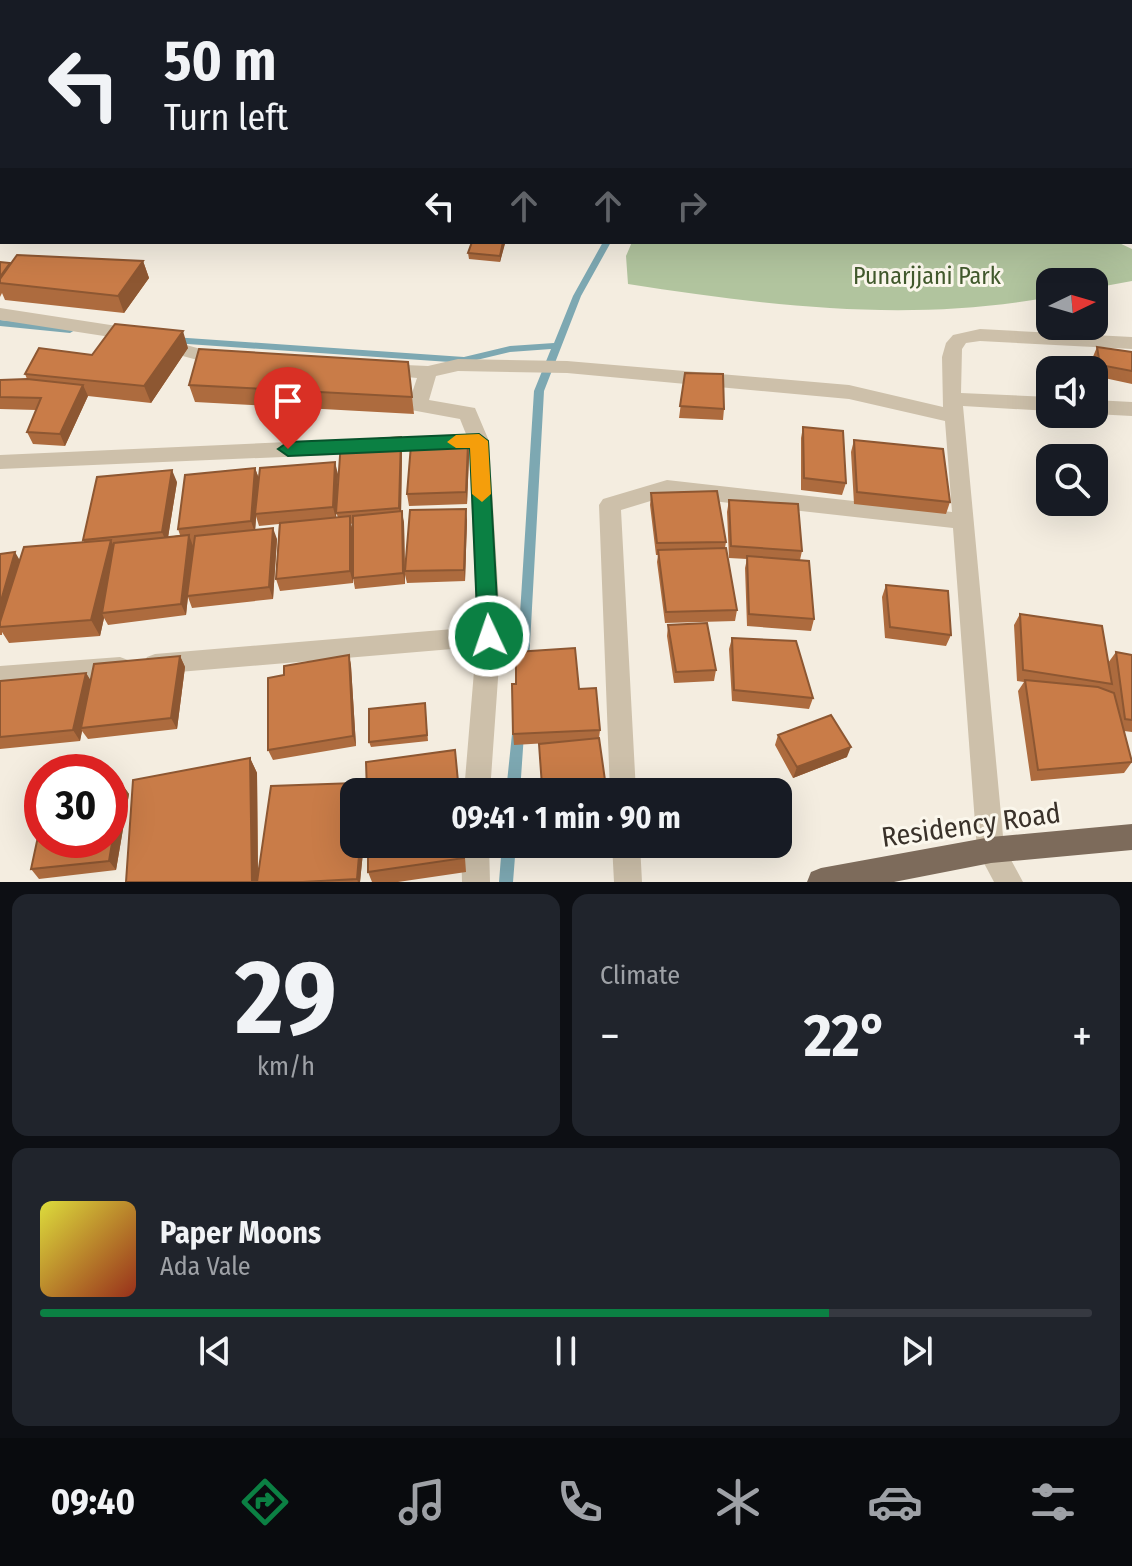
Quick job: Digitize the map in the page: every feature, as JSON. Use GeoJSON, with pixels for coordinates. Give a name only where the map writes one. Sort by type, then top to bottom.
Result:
{"type":"FeatureCollection","features":[{"type":"Feature","properties":{"kind":"main road","name":"Residency Road"},"geometry":{"type":"LineString","coordinates":[[821,882],[991,850],[1132,837]]}},
{"type":"Feature","properties":{"kind":"street"},"geometry":{"type":"LineString","coordinates":[[0,314],[117,332],[219,361],[249,363]]}},
{"type":"Feature","properties":{"kind":"street"},"geometry":{"type":"LineString","coordinates":[[1009,882],[991,850],[962,521],[951,355],[954,343],[962,337],[980,335],[1132,343]]}},
{"type":"Feature","properties":{"kind":"street"},"geometry":{"type":"LineString","coordinates":[[368,369],[428,372],[458,365],[567,367],[849,392],[954,407],[1036,404]]}},
{"type":"Feature","properties":{"kind":"street"},"geometry":{"type":"LineString","coordinates":[[428,372],[418,405],[468,413],[479,441],[489,636],[478,778]]}},
{"type":"Feature","properties":{"kind":"street"},"geometry":{"type":"LineString","coordinates":[[1108,408],[1132,409]]}},
{"type":"Feature","properties":{"kind":"street"},"geometry":{"type":"LineString","coordinates":[[0,462],[479,441]]}},
{"type":"Feature","properties":{"kind":"street"},"geometry":{"type":"LineString","coordinates":[[622,778],[610,505],[667,488],[962,521]]}},
{"type":"Feature","properties":{"kind":"street"},"geometry":{"type":"LineString","coordinates":[[0,677],[489,636]]}},
{"type":"Feature","properties":{"kind":"street"},"geometry":{"type":"LineString","coordinates":[[475,858],[476,882]]}},
{"type":"Feature","properties":{"kind":"street"},"geometry":{"type":"LineString","coordinates":[[627,858],[628,882]]}},
{"type":"Feature","properties":{"kind":"green space","name":"Punarjjani Park"},"geometry":{"type":"Polygon","coordinates":[[[631,244],[1121,244],[1132,249],[1132,281],[1108,285],[1108,268],[1036,268],[1036,299],[944,309],[786,305],[628,284],[626,256],[631,244]]]}},
{"type":"Feature","properties":{"kind":"building"},"geometry":{"type":"Polygon","coordinates":[[[471,244],[503,244],[500,256],[468,253],[471,244]]]}},
{"type":"Feature","properties":{"kind":"building"},"geometry":{"type":"Polygon","coordinates":[[[17,255],[143,261],[118,296],[0,283],[17,255]]]}},
{"type":"Feature","properties":{"kind":"building"},"geometry":{"type":"Polygon","coordinates":[[[0,262],[10,263],[0,277],[0,262]]]}},
{"type":"Feature","properties":{"kind":"building"},"geometry":{"type":"Polygon","coordinates":[[[115,324],[183,331],[144,386],[25,374],[39,348],[92,355],[115,324]]]}},
{"type":"Feature","properties":{"kind":"building"},"geometry":{"type":"Polygon","coordinates":[[[1097,347],[1132,352],[1132,371],[1108,366],[1108,356],[1098,356],[1097,347]]]}},
{"type":"Feature","properties":{"kind":"building"},"geometry":{"type":"Polygon","coordinates":[[[199,349],[408,362],[412,397],[189,385],[199,349]]]}},
{"type":"Feature","properties":{"kind":"building"},"geometry":{"type":"Polygon","coordinates":[[[685,373],[723,374],[724,409],[680,406],[685,373]]]}},
{"type":"Feature","properties":{"kind":"building"},"geometry":{"type":"Polygon","coordinates":[[[27,379],[83,385],[60,434],[27,432],[41,398],[0,397],[0,380],[27,379]]]}},
{"type":"Feature","properties":{"kind":"building"},"geometry":{"type":"Polygon","coordinates":[[[803,427],[843,431],[846,483],[804,478],[803,427]]]}},
{"type":"Feature","properties":{"kind":"building"},"geometry":{"type":"Polygon","coordinates":[[[401,437],[399,508],[336,513],[341,442],[401,437]]]}},
{"type":"Feature","properties":{"kind":"building"},"geometry":{"type":"Polygon","coordinates":[[[854,440],[943,449],[950,502],[857,492],[854,440]]]}},
{"type":"Feature","properties":{"kind":"building"},"geometry":{"type":"Polygon","coordinates":[[[468,444],[466,492],[407,494],[411,445],[468,444]]]}},
{"type":"Feature","properties":{"kind":"building"},"geometry":{"type":"Polygon","coordinates":[[[335,462],[333,507],[255,514],[260,468],[335,462]]]}},
{"type":"Feature","properties":{"kind":"building"},"geometry":{"type":"Polygon","coordinates":[[[255,468],[251,521],[178,529],[185,475],[255,468]]]}},
{"type":"Feature","properties":{"kind":"building"},"geometry":{"type":"Polygon","coordinates":[[[172,470],[162,532],[83,540],[97,477],[172,470]]]}},
{"type":"Feature","properties":{"kind":"building"},"geometry":{"type":"Polygon","coordinates":[[[717,491],[726,542],[657,543],[651,493],[717,491]]]}},
{"type":"Feature","properties":{"kind":"building"},"geometry":{"type":"Polygon","coordinates":[[[729,500],[798,504],[802,551],[731,546],[729,500]]]}},
{"type":"Feature","properties":{"kind":"building"},"geometry":{"type":"Polygon","coordinates":[[[466,509],[464,570],[405,571],[410,510],[466,509]]]}},
{"type":"Feature","properties":{"kind":"building"},"geometry":{"type":"Polygon","coordinates":[[[402,511],[403,573],[353,578],[353,516],[402,511]]]}},
{"type":"Feature","properties":{"kind":"building"},"geometry":{"type":"Polygon","coordinates":[[[350,516],[350,571],[276,579],[280,523],[350,516]]]}},
{"type":"Feature","properties":{"kind":"building"},"geometry":{"type":"Polygon","coordinates":[[[273,528],[269,587],[187,596],[195,536],[273,528]]]}},
{"type":"Feature","properties":{"kind":"building"},"geometry":{"type":"Polygon","coordinates":[[[189,535],[181,604],[102,613],[114,543],[189,535]]]}},
{"type":"Feature","properties":{"kind":"building"},"geometry":{"type":"Polygon","coordinates":[[[111,540],[91,620],[0,627],[24,547],[111,540]]]}},
{"type":"Feature","properties":{"kind":"building"},"geometry":{"type":"Polygon","coordinates":[[[726,548],[737,610],[666,612],[658,550],[726,548]]]}},
{"type":"Feature","properties":{"kind":"building"},"geometry":{"type":"Polygon","coordinates":[[[15,552],[0,604],[0,554],[15,552]]]}},
{"type":"Feature","properties":{"kind":"building"},"geometry":{"type":"Polygon","coordinates":[[[747,556],[809,561],[814,619],[749,614],[747,556]]]}},
{"type":"Feature","properties":{"kind":"building"},"geometry":{"type":"Polygon","coordinates":[[[886,585],[948,591],[951,635],[890,627],[886,585]]]}},
{"type":"Feature","properties":{"kind":"building"},"geometry":{"type":"Polygon","coordinates":[[[1020,614],[1102,626],[1112,684],[1023,670],[1020,614]]]}},
{"type":"Feature","properties":{"kind":"building"},"geometry":{"type":"Polygon","coordinates":[[[707,623],[716,670],[676,672],[668,625],[707,623]]]}},
{"type":"Feature","properties":{"kind":"building"},"geometry":{"type":"Polygon","coordinates":[[[732,638],[796,641],[813,698],[734,690],[732,638]]]}},
{"type":"Feature","properties":{"kind":"building"},"geometry":{"type":"Polygon","coordinates":[[[575,648],[579,689],[596,688],[600,730],[513,734],[512,684],[516,684],[516,652],[575,648]]]}},
{"type":"Feature","properties":{"kind":"building"},"geometry":{"type":"Polygon","coordinates":[[[1116,652],[1132,655],[1132,720],[1125,719],[1116,652]]]}},
{"type":"Feature","properties":{"kind":"building"},"geometry":{"type":"Polygon","coordinates":[[[349,655],[353,736],[268,750],[268,678],[284,675],[284,666],[349,655]]]}},
{"type":"Feature","properties":{"kind":"building"},"geometry":{"type":"Polygon","coordinates":[[[180,656],[171,718],[81,728],[94,664],[180,656]]]}},
{"type":"Feature","properties":{"kind":"building"},"geometry":{"type":"Polygon","coordinates":[[[86,673],[73,730],[0,737],[0,681],[86,673]]]}},
{"type":"Feature","properties":{"kind":"building"},"geometry":{"type":"Polygon","coordinates":[[[1025,680],[1098,687],[1114,693],[1132,762],[1038,770],[1025,680]]]}},
{"type":"Feature","properties":{"kind":"building"},"geometry":{"type":"Polygon","coordinates":[[[425,703],[427,735],[369,742],[369,709],[425,703]]]}},
{"type":"Feature","properties":{"kind":"building"},"geometry":{"type":"Polygon","coordinates":[[[831,715],[851,747],[797,767],[778,735],[831,715]]]}},
{"type":"Feature","properties":{"kind":"building"},"geometry":{"type":"Polygon","coordinates":[[[599,738],[605,778],[541,778],[539,744],[599,738]]]}},
{"type":"Feature","properties":{"kind":"building"},"geometry":{"type":"Polygon","coordinates":[[[455,750],[458,778],[367,778],[366,762],[455,750]]]}},
{"type":"Feature","properties":{"kind":"building"},"geometry":{"type":"Polygon","coordinates":[[[250,758],[252,882],[126,882],[133,780],[250,758]]]}},
{"type":"Feature","properties":{"kind":"building"},"geometry":{"type":"Polygon","coordinates":[[[340,784],[340,858],[359,858],[357,879],[257,882],[271,786],[340,784]]]}},
{"type":"Feature","properties":{"kind":"building"},"geometry":{"type":"Polygon","coordinates":[[[33,858],[110,858],[109,861],[31,869],[33,858]]]}},
{"type":"Feature","properties":{"kind":"building"},"geometry":{"type":"Polygon","coordinates":[[[368,858],[464,858],[368,872],[368,858]]]}},
{"type":"Feature","properties":{"kind":"waterway"},"geometry":{"type":"LineString","coordinates":[[557,346],[577,296],[606,244]]}},
{"type":"Feature","properties":{"kind":"waterway"},"geometry":{"type":"LineString","coordinates":[[0,323],[70,330]]}},
{"type":"Feature","properties":{"kind":"waterway"},"geometry":{"type":"LineString","coordinates":[[173,340],[464,360],[510,349],[557,346]]}},
{"type":"Feature","properties":{"kind":"waterway"},"geometry":{"type":"LineString","coordinates":[[523,662],[539,391],[557,346]]}},
{"type":"Feature","properties":{"kind":"waterway"},"geometry":{"type":"LineString","coordinates":[[514,778],[518,734]]}},
{"type":"Feature","properties":{"kind":"waterway"},"geometry":{"type":"LineString","coordinates":[[506,882],[508,858]]}},
{"type":"Feature","properties":{"kind":"slow traffic"},"geometry":{"type":"LineString","coordinates":[[456,442],[479,441],[482,494]]}},
{"type":"Feature","properties":{"kind":"route"},"geometry":{"type":"LineString","coordinates":[[288,449],[479,441],[489,636]]}}]}
